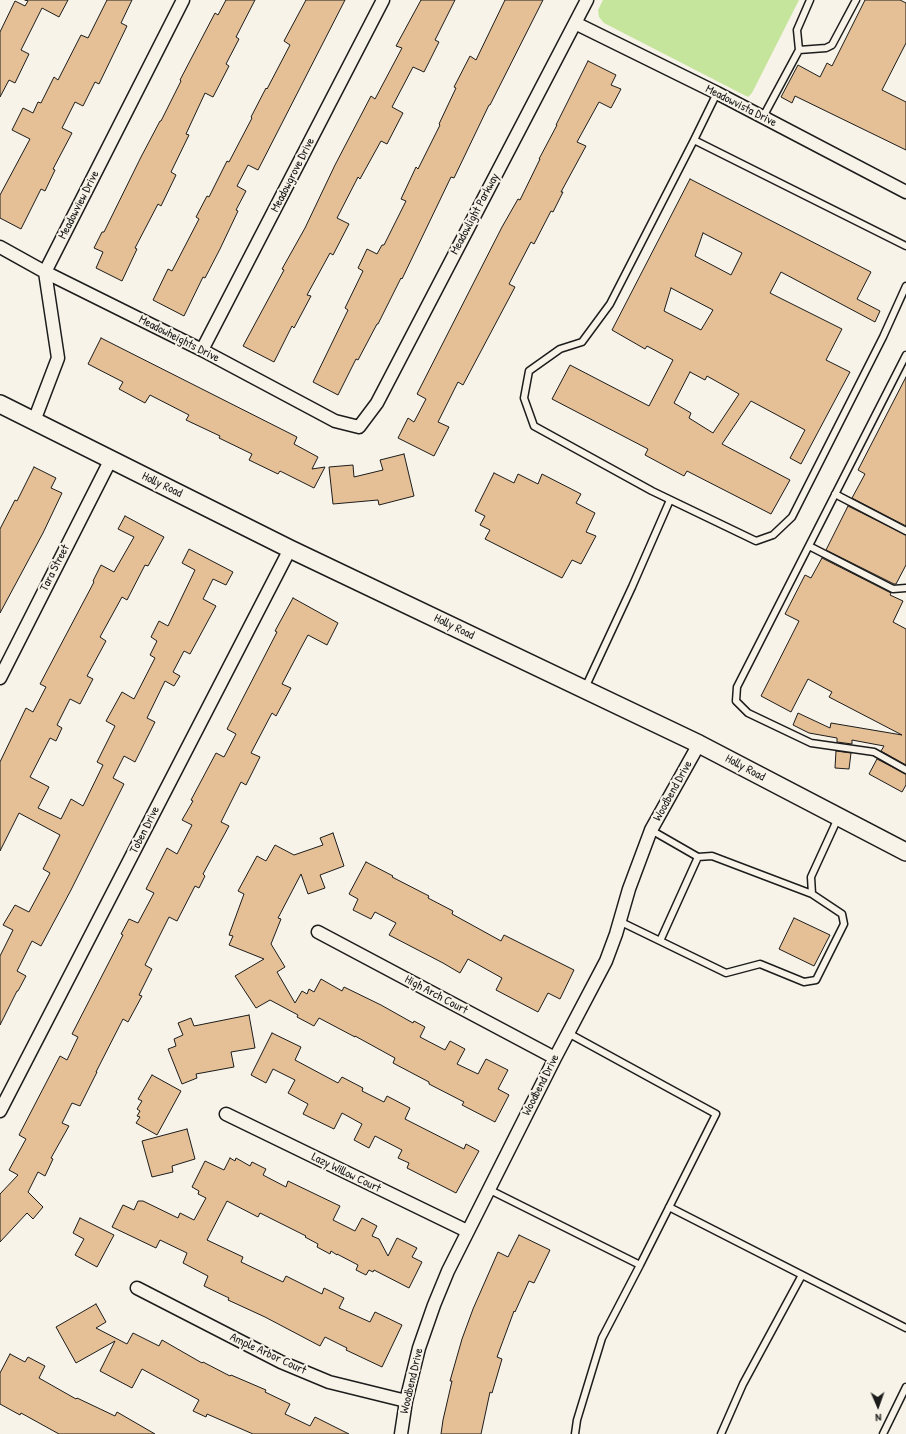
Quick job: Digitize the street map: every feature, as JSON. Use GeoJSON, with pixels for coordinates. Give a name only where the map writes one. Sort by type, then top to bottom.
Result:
{"type":"FeatureCollection","features":[{"type":"Feature","properties":{"kind":"main road","name":"Holly Road"},"geometry":{"type":"LineString","coordinates":[[0,404],[290,549],[699,744],[906,852]]}},
{"type":"Feature","properties":{"kind":"street","name":"Meadowview Drive"},"geometry":{"type":"LineString","coordinates":[[45,272],[183,0]]}},
{"type":"Feature","properties":{"kind":"street","name":"Meadowgrove Drive"},"geometry":{"type":"LineString","coordinates":[[202,350],[383,0]]}},
{"type":"Feature","properties":{"kind":"street","name":"Meadowlight Parkway"},"geometry":{"type":"LineString","coordinates":[[359,427],[376,403],[587,0]]}},
{"type":"Feature","properties":{"kind":"street","name":"Meadowvista Drive"},"geometry":{"type":"LineString","coordinates":[[575,23],[716,93],[906,192]]}},
{"type":"Feature","properties":{"kind":"street","name":"Meadowheights Drive"},"geometry":{"type":"LineString","coordinates":[[0,247],[45,272],[202,350],[335,421],[359,427]]}},
{"type":"Feature","properties":{"kind":"street"},"geometry":{"type":"LineString","coordinates":[[34,421],[58,358],[45,272]]}},
{"type":"Feature","properties":{"kind":"street","name":"Tara Street"},"geometry":{"type":"LineString","coordinates":[[0,678],[111,459]]}},
{"type":"Feature","properties":{"kind":"street","name":"Toben Drive"},"geometry":{"type":"LineString","coordinates":[[0,1111],[290,549]]}},
{"type":"Feature","properties":{"kind":"street","name":"Woodbend Drive"},"geometry":{"type":"LineString","coordinates":[[401,1434],[406,1401],[419,1348],[448,1271],[488,1189],[606,961],[633,876],[651,830],[699,744]]}},
{"type":"Feature","properties":{"kind":"street","name":"High Arch Court"},"geometry":{"type":"LineString","coordinates":[[318,932],[555,1058]]}},
{"type":"Feature","properties":{"kind":"street","name":"Lazy Willow Court"},"geometry":{"type":"LineString","coordinates":[[226,1114],[467,1231]]}},
{"type":"Feature","properties":{"kind":"street","name":"Ample Arbor Court"},"geometry":{"type":"LineString","coordinates":[[137,1288],[281,1362],[329,1382],[406,1401]]}},
{"type":"Feature","properties":{"kind":"lane"},"geometry":{"type":"LineString","coordinates":[[763,117],[799,50],[797,30],[810,0]]}},
{"type":"Feature","properties":{"kind":"lane"},"geometry":{"type":"LineString","coordinates":[[799,50],[826,48],[832,45],[856,0]]}},
{"type":"Feature","properties":{"kind":"lane"},"geometry":{"type":"LineString","coordinates":[[716,93],[694,140],[610,304],[582,342],[560,349],[530,371],[524,398],[534,426],[652,491],[756,541],[772,535],[792,517],[883,337],[906,286]]}},
{"type":"Feature","properties":{"kind":"lane"},"geometry":{"type":"LineString","coordinates":[[694,140],[906,246]]}},
{"type":"Feature","properties":{"kind":"lane"},"geometry":{"type":"LineString","coordinates":[[906,355],[738,687],[736,701],[748,713],[811,743],[874,752],[906,770]]}},
{"type":"Feature","properties":{"kind":"lane"},"geometry":{"type":"LineString","coordinates":[[835,494],[906,532]]}},
{"type":"Feature","properties":{"kind":"lane"},"geometry":{"type":"LineString","coordinates":[[585,689],[670,500]]}},
{"type":"Feature","properties":{"kind":"lane"},"geometry":{"type":"LineString","coordinates":[[809,546],[893,589],[906,588]]}},
{"type":"Feature","properties":{"kind":"lane"},"geometry":{"type":"LineString","coordinates":[[812,894],[811,877],[839,817]]}},
{"type":"Feature","properties":{"kind":"lane"},"geometry":{"type":"LineString","coordinates":[[619,921],[726,972],[760,964],[804,982],[816,980],[844,924],[842,914],[812,894],[712,856],[698,857],[651,830]]}},
{"type":"Feature","properties":{"kind":"lane"},"geometry":{"type":"LineString","coordinates":[[660,941],[698,857]]}},
{"type":"Feature","properties":{"kind":"lane"},"geometry":{"type":"LineString","coordinates":[[568,1033],[716,1114],[602,1338],[577,1420],[575,1434]]}},
{"type":"Feature","properties":{"kind":"lane"},"geometry":{"type":"LineString","coordinates":[[488,1189],[640,1265]]}},
{"type":"Feature","properties":{"kind":"lane"},"geometry":{"type":"LineString","coordinates":[[669,1207],[906,1328]]}},
{"type":"Feature","properties":{"kind":"lane"},"geometry":{"type":"LineString","coordinates":[[721,1434],[743,1384],[802,1275]]}},
{"type":"Feature","properties":{"kind":"lane"},"geometry":{"type":"LineString","coordinates":[[883,1434],[906,1387]]}},
{"type":"Feature","properties":{"kind":"green space"},"geometry":{"type":"Polygon","coordinates":[[[603,0],[799,0],[752,93],[748,97],[604,23],[599,17],[598,10],[603,0]]]}},
{"type":"Feature","properties":{"kind":"building"},"geometry":{"type":"Polygon","coordinates":[[[25,0],[68,0],[59,17],[42,8],[21,50],[29,54],[15,83],[9,80],[0,97],[0,32],[15,1],[25,6],[28,1],[25,0]]]}},
{"type":"Feature","properties":{"kind":"building"},"geometry":{"type":"Polygon","coordinates":[[[107,0],[132,0],[121,23],[127,26],[99,84],[95,82],[83,106],[75,102],[62,128],[72,133],[53,169],[55,170],[45,191],[41,189],[21,229],[0,218],[0,195],[30,139],[12,130],[23,108],[33,113],[38,102],[41,103],[54,77],[58,80],[81,35],[88,38],[107,0]]]}},
{"type":"Feature","properties":{"kind":"building"},"geometry":{"type":"Polygon","coordinates":[[[226,0],[255,0],[236,37],[239,39],[226,64],[229,66],[213,97],[205,93],[186,134],[189,135],[171,172],[176,175],[161,206],[158,204],[135,248],[137,249],[122,281],[96,268],[103,252],[94,248],[102,232],[104,232],[215,13],[218,15],[226,0]]]}},
{"type":"Feature","properties":{"kind":"building"},"geometry":{"type":"Polygon","coordinates":[[[306,0],[345,0],[258,170],[248,165],[237,186],[246,191],[236,210],[238,211],[220,249],[205,278],[203,277],[184,316],[153,300],[168,269],[172,271],[199,219],[196,217],[207,196],[209,197],[227,161],[229,162],[266,88],[267,89],[290,45],[284,41],[306,0]]]}},
{"type":"Feature","properties":{"kind":"building"},"geometry":{"type":"Polygon","coordinates":[[[421,0],[455,0],[435,40],[439,42],[424,72],[413,67],[392,107],[403,113],[387,144],[381,141],[360,179],[358,177],[337,218],[349,224],[333,255],[330,253],[307,295],[311,296],[294,328],[292,326],[274,362],[243,346],[284,270],[282,269],[305,228],[335,165],[371,96],[375,99],[402,48],[396,46],[421,0]]]}},
{"type":"Feature","properties":{"kind":"building"},"geometry":{"type":"Polygon","coordinates":[[[505,0],[543,0],[489,105],[454,178],[451,177],[402,279],[401,278],[358,360],[356,359],[338,395],[313,382],[348,310],[345,308],[363,271],[358,268],[367,249],[377,254],[382,245],[384,245],[406,201],[401,199],[416,167],[418,169],[440,125],[439,124],[456,88],[454,87],[470,56],[476,60],[505,0]]]}},
{"type":"Feature","properties":{"kind":"building"},"geometry":{"type":"Polygon","coordinates":[[[865,0],[900,0],[906,3],[906,43],[882,90],[906,102],[906,150],[795,96],[792,103],[781,97],[798,65],[820,77],[827,63],[832,66],[865,0]]]}},
{"type":"Feature","properties":{"kind":"building"},"geometry":{"type":"Polygon","coordinates":[[[588,61],[616,75],[611,85],[621,89],[611,108],[599,102],[577,142],[586,146],[561,192],[563,192],[553,212],[551,211],[534,244],[531,242],[509,284],[515,287],[463,385],[458,382],[438,422],[449,427],[434,456],[398,438],[408,418],[414,422],[426,399],[417,394],[502,227],[518,199],[520,200],[588,61]]]}},
{"type":"Feature","properties":{"kind":"building"},"geometry":{"type":"Polygon","coordinates":[[[690,179],[871,272],[857,299],[880,311],[875,322],[781,272],[770,293],[842,329],[826,360],[850,372],[801,464],[790,458],[805,430],[751,401],[722,444],[790,480],[771,514],[687,471],[684,476],[645,455],[648,449],[552,399],[570,365],[649,406],[673,360],[647,346],[645,349],[612,330],[690,179]],[[703,233],[695,256],[731,275],[742,253],[703,233]],[[671,288],[664,311],[701,330],[713,310],[671,288]],[[690,372],[674,403],[691,413],[689,418],[713,433],[739,394],[707,376],[705,380],[690,372]]]}},
{"type":"Feature","properties":{"kind":"building"},"geometry":{"type":"Polygon","coordinates":[[[101,338],[297,437],[294,444],[318,457],[312,469],[325,467],[314,488],[280,471],[278,474],[249,460],[252,454],[219,438],[220,436],[186,420],[189,415],[150,395],[145,403],[119,389],[123,382],[88,364],[101,338]]]}},
{"type":"Feature","properties":{"kind":"building"},"geometry":{"type":"Polygon","coordinates":[[[906,377],[906,526],[852,498],[865,474],[858,470],[906,377]]]}},
{"type":"Feature","properties":{"kind":"building"},"geometry":{"type":"Polygon","coordinates":[[[404,454],[414,496],[379,505],[378,500],[333,504],[329,467],[353,465],[354,477],[383,470],[380,460],[404,454]]]}},
{"type":"Feature","properties":{"kind":"building"},"geometry":{"type":"Polygon","coordinates":[[[34,467],[56,478],[51,488],[62,493],[43,533],[0,613],[0,529],[15,500],[17,501],[34,467]]]}},
{"type":"Feature","properties":{"kind":"building"},"geometry":{"type":"Polygon","coordinates":[[[494,473],[514,483],[518,474],[538,484],[542,474],[581,494],[576,503],[595,513],[586,532],[596,536],[581,564],[572,560],[562,578],[485,539],[490,530],[480,525],[485,516],[475,511],[494,473]]]}},
{"type":"Feature","properties":{"kind":"building"},"geometry":{"type":"Polygon","coordinates":[[[848,506],[906,535],[906,565],[896,584],[826,550],[848,506]]]}},
{"type":"Feature","properties":{"kind":"building"},"geometry":{"type":"Polygon","coordinates":[[[125,516],[164,537],[148,566],[145,565],[127,600],[122,597],[100,637],[106,641],[87,676],[93,679],[80,704],[70,699],[57,725],[62,728],[56,741],[50,738],[30,777],[49,787],[38,808],[61,819],[71,799],[83,806],[103,765],[97,762],[115,726],[106,721],[122,692],[134,699],[155,658],[150,655],[157,641],[151,637],[159,621],[168,626],[195,570],[182,563],[189,549],[233,572],[226,585],[213,579],[203,599],[216,606],[190,654],[184,651],[173,672],[180,676],[174,686],[165,681],[147,718],[155,722],[135,762],[124,756],[113,778],[124,784],[41,946],[32,941],[17,971],[26,976],[0,1025],[0,956],[13,930],[3,925],[15,905],[29,912],[50,873],[43,869],[60,835],[19,813],[0,851],[0,762],[26,708],[33,712],[46,687],[40,684],[94,582],[93,581],[101,565],[114,572],[134,537],[118,529],[125,516]]]}},
{"type":"Feature","properties":{"kind":"building"},"geometry":{"type":"Polygon","coordinates":[[[822,558],[891,593],[890,595],[903,601],[893,622],[906,629],[906,765],[881,751],[884,746],[852,740],[852,744],[837,742],[837,738],[809,733],[793,725],[798,713],[830,728],[831,723],[902,735],[829,697],[832,692],[808,679],[791,712],[761,696],[799,621],[785,614],[805,575],[811,578],[822,558]]]}},
{"type":"Feature","properties":{"kind":"building"},"geometry":{"type":"Polygon","coordinates":[[[293,598],[338,623],[327,645],[308,635],[282,684],[291,688],[276,716],[272,713],[251,753],[260,757],[246,785],[241,782],[221,822],[229,826],[203,874],[205,876],[199,888],[195,886],[177,921],[169,917],[145,965],[152,969],[139,995],[142,996],[128,1022],[123,1019],[80,1106],[72,1103],[62,1123],[69,1126],[51,1158],[53,1159],[45,1176],[38,1172],[28,1192],[43,1207],[33,1219],[27,1213],[0,1242],[0,1194],[18,1175],[9,1170],[26,1139],[19,1135],[60,1056],[67,1060],[78,1037],[72,1034],[123,935],[121,934],[129,919],[138,923],[154,893],[146,889],[167,848],[177,854],[192,825],[182,820],[193,801],[191,800],[216,753],[224,757],[236,734],[227,729],[277,632],[275,631],[293,598]]]}},
{"type":"Feature","properties":{"kind":"building"},"geometry":{"type":"Polygon","coordinates":[[[836,751],[851,753],[849,769],[835,768],[836,751]]]}},
{"type":"Feature","properties":{"kind":"building"},"geometry":{"type":"Polygon","coordinates":[[[877,759],[906,774],[906,785],[902,792],[869,774],[877,759]]]}},
{"type":"Feature","properties":{"kind":"building"},"geometry":{"type":"Polygon","coordinates":[[[333,833],[344,866],[320,875],[325,888],[308,894],[301,874],[278,918],[281,919],[271,944],[285,967],[277,972],[295,1003],[302,991],[307,994],[309,989],[314,992],[321,979],[342,991],[344,987],[413,1023],[414,1021],[425,1027],[420,1037],[445,1050],[450,1041],[465,1049],[457,1064],[478,1074],[486,1059],[508,1070],[498,1089],[509,1095],[495,1122],[462,1105],[464,1102],[393,1063],[395,1058],[319,1018],[314,1026],[297,1017],[298,1015],[270,1000],[256,1008],[235,976],[264,959],[229,945],[233,936],[229,935],[244,894],[238,891],[257,856],[266,861],[275,845],[294,855],[323,845],[320,838],[333,833]]]}},
{"type":"Feature","properties":{"kind":"building"},"geometry":{"type":"Polygon","coordinates":[[[366,862],[429,896],[428,898],[453,911],[452,914],[501,941],[504,935],[574,970],[560,999],[548,993],[538,1012],[496,990],[502,978],[468,959],[460,973],[389,935],[396,923],[375,912],[371,919],[353,910],[358,899],[349,894],[366,862]]]}},
{"type":"Feature","properties":{"kind":"building"},"geometry":{"type":"Polygon","coordinates":[[[794,918],[830,935],[814,966],[779,949],[794,918]]]}},
{"type":"Feature","properties":{"kind":"building"},"geometry":{"type":"Polygon","coordinates":[[[249,1015],[255,1048],[231,1052],[234,1067],[196,1074],[197,1078],[182,1084],[168,1049],[176,1046],[174,1039],[183,1035],[178,1023],[191,1018],[194,1026],[249,1015]]]}},
{"type":"Feature","properties":{"kind":"building"},"geometry":{"type":"Polygon","coordinates":[[[272,1033],[301,1047],[295,1060],[338,1083],[342,1077],[363,1088],[362,1091],[384,1102],[387,1096],[410,1108],[405,1119],[464,1149],[466,1144],[479,1151],[456,1193],[407,1168],[409,1163],[398,1158],[402,1150],[375,1136],[369,1148],[354,1140],[362,1124],[342,1113],[334,1129],[303,1114],[308,1104],[288,1093],[295,1080],[273,1069],[266,1083],[251,1075],[272,1033]]]}},
{"type":"Feature","properties":{"kind":"building"},"geometry":{"type":"Polygon","coordinates":[[[152,1075],[181,1091],[157,1135],[136,1123],[140,1117],[137,1116],[140,1111],[137,1109],[142,1101],[138,1099],[152,1075]]]}},
{"type":"Feature","properties":{"kind":"building"},"geometry":{"type":"Polygon","coordinates":[[[187,1129],[195,1159],[172,1166],[173,1172],[152,1177],[142,1141],[187,1129]]]}},
{"type":"Feature","properties":{"kind":"building"},"geometry":{"type":"Polygon","coordinates":[[[230,1158],[235,1161],[236,1158],[250,1166],[252,1162],[266,1169],[263,1175],[286,1187],[288,1181],[340,1206],[333,1220],[355,1231],[362,1218],[377,1226],[372,1236],[379,1239],[388,1256],[397,1238],[417,1248],[412,1257],[422,1262],[409,1288],[374,1270],[373,1272],[369,1270],[366,1275],[356,1270],[358,1265],[331,1251],[330,1254],[317,1247],[318,1244],[305,1237],[306,1236],[260,1213],[258,1217],[227,1201],[207,1240],[243,1257],[241,1262],[283,1282],[286,1276],[322,1294],[324,1288],[344,1298],[339,1308],[370,1322],[375,1312],[402,1325],[382,1367],[346,1350],[347,1348],[325,1337],[320,1346],[265,1317],[228,1300],[229,1298],[204,1286],[208,1276],[183,1263],[187,1253],[160,1240],[156,1248],[112,1227],[123,1205],[134,1210],[138,1201],[143,1201],[178,1218],[180,1213],[194,1220],[206,1198],[198,1194],[199,1191],[192,1187],[205,1161],[224,1170],[230,1158]]]}},
{"type":"Feature","properties":{"kind":"building"},"geometry":{"type":"Polygon","coordinates":[[[80,1218],[114,1235],[97,1267],[75,1255],[84,1239],[73,1233],[80,1218]]]}},
{"type":"Feature","properties":{"kind":"building"},"geometry":{"type":"Polygon","coordinates":[[[519,1235],[550,1250],[534,1283],[529,1281],[515,1312],[514,1311],[497,1357],[502,1359],[492,1393],[490,1392],[481,1434],[441,1434],[452,1381],[450,1381],[462,1339],[473,1309],[498,1252],[508,1257],[519,1235]]]}},
{"type":"Feature","properties":{"kind":"building"},"geometry":{"type":"Polygon","coordinates":[[[96,1304],[106,1322],[96,1328],[127,1344],[133,1333],[159,1346],[162,1340],[202,1363],[203,1362],[230,1376],[231,1375],[266,1390],[265,1392],[290,1404],[285,1414],[310,1426],[315,1417],[349,1434],[253,1434],[207,1414],[206,1417],[193,1411],[199,1400],[142,1369],[132,1388],[100,1371],[115,1341],[76,1363],[56,1327],[96,1304]]]}},
{"type":"Feature","properties":{"kind":"building"},"geometry":{"type":"Polygon","coordinates":[[[10,1354],[25,1362],[28,1357],[45,1366],[39,1378],[76,1399],[77,1398],[115,1416],[117,1412],[155,1434],[59,1434],[21,1413],[20,1415],[0,1404],[0,1373],[10,1354]]]}}]}
